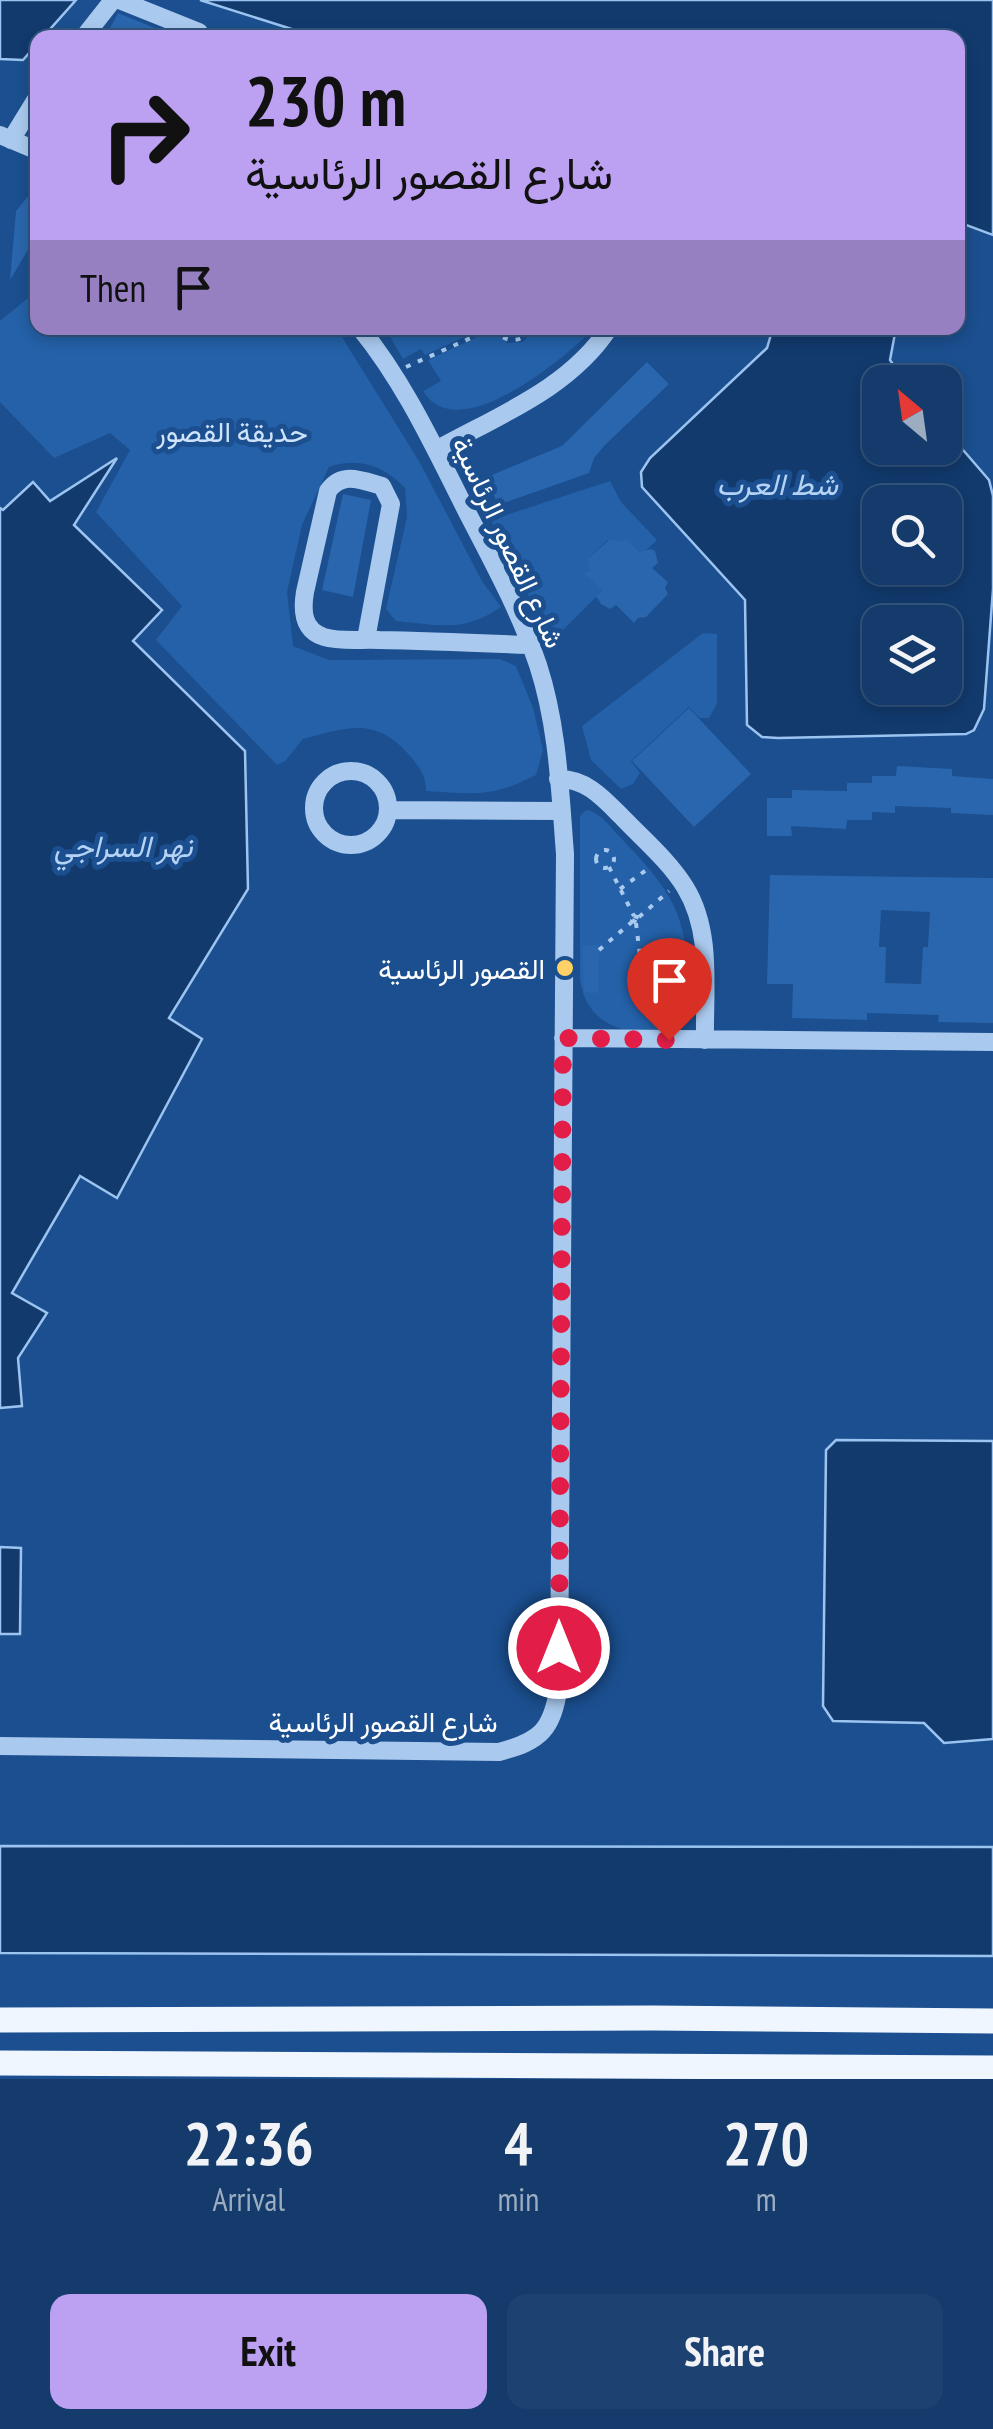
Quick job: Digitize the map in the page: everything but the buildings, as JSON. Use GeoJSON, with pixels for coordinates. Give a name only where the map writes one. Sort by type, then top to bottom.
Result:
{"type":"FeatureCollection","features":[{"type":"Feature","properties":{"kind":"main road"},"geometry":{"type":"LineString","coordinates":[[0,2020],[653,2018],[993,2022]]}},
{"type":"Feature","properties":{"kind":"main road"},"geometry":{"type":"LineString","coordinates":[[0,2063],[993,2068]]}},
{"type":"Feature","properties":{"kind":"street"},"geometry":{"type":"LineString","coordinates":[[90,30],[116,0],[194,30]]}},
{"type":"Feature","properties":{"kind":"street"},"geometry":{"type":"LineString","coordinates":[[30,106],[6,138],[30,148]]}},
{"type":"Feature","properties":{"kind":"street","name":"شارع القصور الرئاسية"},"geometry":{"type":"LineString","coordinates":[[0,1746],[499,1752],[528,1744],[543,1732],[555,1711],[565,854],[555,737],[538,666],[508,592],[436,450],[392,373],[365,335]]}},
{"type":"Feature","properties":{"kind":"street"},"geometry":{"type":"LineString","coordinates":[[436,450],[556,383],[603,335]]}},
{"type":"Feature","properties":{"kind":"street"},"geometry":{"type":"LineString","coordinates":[[366,639],[392,504],[382,486],[343,478],[328,490],[302,608],[312,630],[324,638],[530,645]]}},
{"type":"Feature","properties":{"kind":"street"},"geometry":{"type":"LineString","coordinates":[[350,771],[373,778],[382,787],[388,810],[379,833],[358,846],[333,842],[316,824],[313,812],[319,788],[338,773],[350,771]]}},
{"type":"Feature","properties":{"kind":"street"},"geometry":{"type":"LineString","coordinates":[[558,778],[572,779],[595,791],[680,880],[700,922],[705,1040]]}},
{"type":"Feature","properties":{"kind":"street"},"geometry":{"type":"LineString","coordinates":[[388,810],[561,811]]}},
{"type":"Feature","properties":{"kind":"street"},"geometry":{"type":"LineString","coordinates":[[563,1038],[993,1042]]}},
{"type":"Feature","properties":{"kind":"path"},"geometry":{"type":"LineString","coordinates":[[392,373],[477,335]]}},
{"type":"Feature","properties":{"kind":"path"},"geometry":{"type":"LineString","coordinates":[[499,335],[515,340],[527,335]]}},
{"type":"Feature","properties":{"kind":"path"},"geometry":{"type":"LineString","coordinates":[[620,889],[663,858]]}},
{"type":"Feature","properties":{"kind":"path"},"geometry":{"type":"LineString","coordinates":[[609,867],[635,919],[647,1016]]}},
{"type":"Feature","properties":{"kind":"path"},"geometry":{"type":"LineString","coordinates":[[599,950],[680,880]]}},
{"type":"Feature","properties":{"kind":"path"},"geometry":{"type":"LineString","coordinates":[[642,980],[704,973]]}},
{"type":"Feature","properties":{"kind":"green space","name":"حديقة القصور"},"geometry":{"type":"Polygon","coordinates":[[[30,293],[30,335],[341,335],[419,461],[482,581],[501,607],[463,624],[396,621],[386,609],[407,517],[405,488],[370,465],[340,464],[329,467],[302,525],[287,592],[293,646],[329,660],[500,659],[516,666],[533,708],[543,750],[536,775],[507,788],[482,793],[426,791],[419,768],[397,743],[361,728],[303,739],[277,765],[156,640],[182,606],[96,512],[130,450],[110,433],[54,458],[0,402],[0,321],[30,293]]]}},
{"type":"Feature","properties":{"kind":"green space"},"geometry":{"type":"Polygon","coordinates":[[[389,335],[469,335],[425,355],[421,349],[403,359],[389,335]]]}},
{"type":"Feature","properties":{"kind":"green space"},"geometry":{"type":"Polygon","coordinates":[[[481,335],[498,335],[508,343],[523,342],[530,335],[587,335],[536,377],[484,404],[460,410],[439,406],[423,391],[441,381],[428,360],[481,335]]]}},
{"type":"Feature","properties":{"kind":"green space"},"geometry":{"type":"Polygon","coordinates":[[[610,481],[621,502],[657,540],[641,555],[626,540],[622,544],[608,540],[590,557],[594,565],[588,577],[602,591],[559,634],[531,602],[491,520],[610,481]]]}},
{"type":"Feature","properties":{"kind":"green space"},"geometry":{"type":"Polygon","coordinates":[[[703,633],[717,634],[717,703],[709,718],[700,718],[689,707],[631,761],[640,773],[633,784],[621,789],[591,760],[582,726],[703,633]]]}},
{"type":"Feature","properties":{"kind":"green space"},"geometry":{"type":"Polygon","coordinates":[[[586,810],[605,821],[652,872],[673,904],[687,962],[683,1015],[672,1028],[641,1032],[612,1026],[591,1008],[584,995],[580,979],[580,816],[586,810]]]}},
{"type":"Feature","properties":{"kind":"water"},"geometry":{"type":"Polygon","coordinates":[[[0,0],[76,0],[49,30],[30,30],[30,52],[23,60],[0,59],[0,0]]]}},
{"type":"Feature","properties":{"kind":"water"},"geometry":{"type":"Polygon","coordinates":[[[200,0],[993,0],[993,235],[965,225],[965,30],[295,30],[200,0]]]}},
{"type":"Feature","properties":{"kind":"water","name":"شط العرب"},"geometry":{"type":"Polygon","coordinates":[[[771,335],[895,335],[890,360],[893,365],[862,365],[862,465],[962,465],[962,449],[989,480],[993,496],[993,589],[984,709],[974,730],[966,734],[762,737],[747,725],[745,600],[642,487],[641,472],[650,458],[767,348],[771,335]]]}},
{"type":"Feature","properties":{"kind":"water","name":"نهر السراجي"},"geometry":{"type":"Polygon","coordinates":[[[117,458],[74,525],[162,610],[133,641],[245,751],[248,889],[169,1018],[202,1039],[117,1198],[80,1176],[12,1293],[47,1313],[18,1358],[22,1406],[0,1408],[0,508],[3,510],[33,482],[50,501],[117,458]]]}},
{"type":"Feature","properties":{"kind":"water"},"geometry":{"type":"Polygon","coordinates":[[[836,1440],[993,1441],[993,1739],[944,1743],[924,1723],[833,1721],[823,1706],[826,1450],[836,1440]]]}},
{"type":"Feature","properties":{"kind":"water"},"geometry":{"type":"Polygon","coordinates":[[[0,1547],[21,1548],[20,1634],[0,1634],[0,1547]]]}},
{"type":"Feature","properties":{"kind":"water"},"geometry":{"type":"Polygon","coordinates":[[[0,1846],[993,1847],[993,1956],[0,1953],[0,1846]]]}},
{"type":"Feature","properties":{"kind":"place","name":"القصور الرئاسية"},"geometry":{"type":"Point","coordinates":[565,968]}},
{"type":"Feature","properties":{"kind":"route"},"geometry":{"type":"LineString","coordinates":[[559,1648],[563,1038],[669,1040]]}}]}
